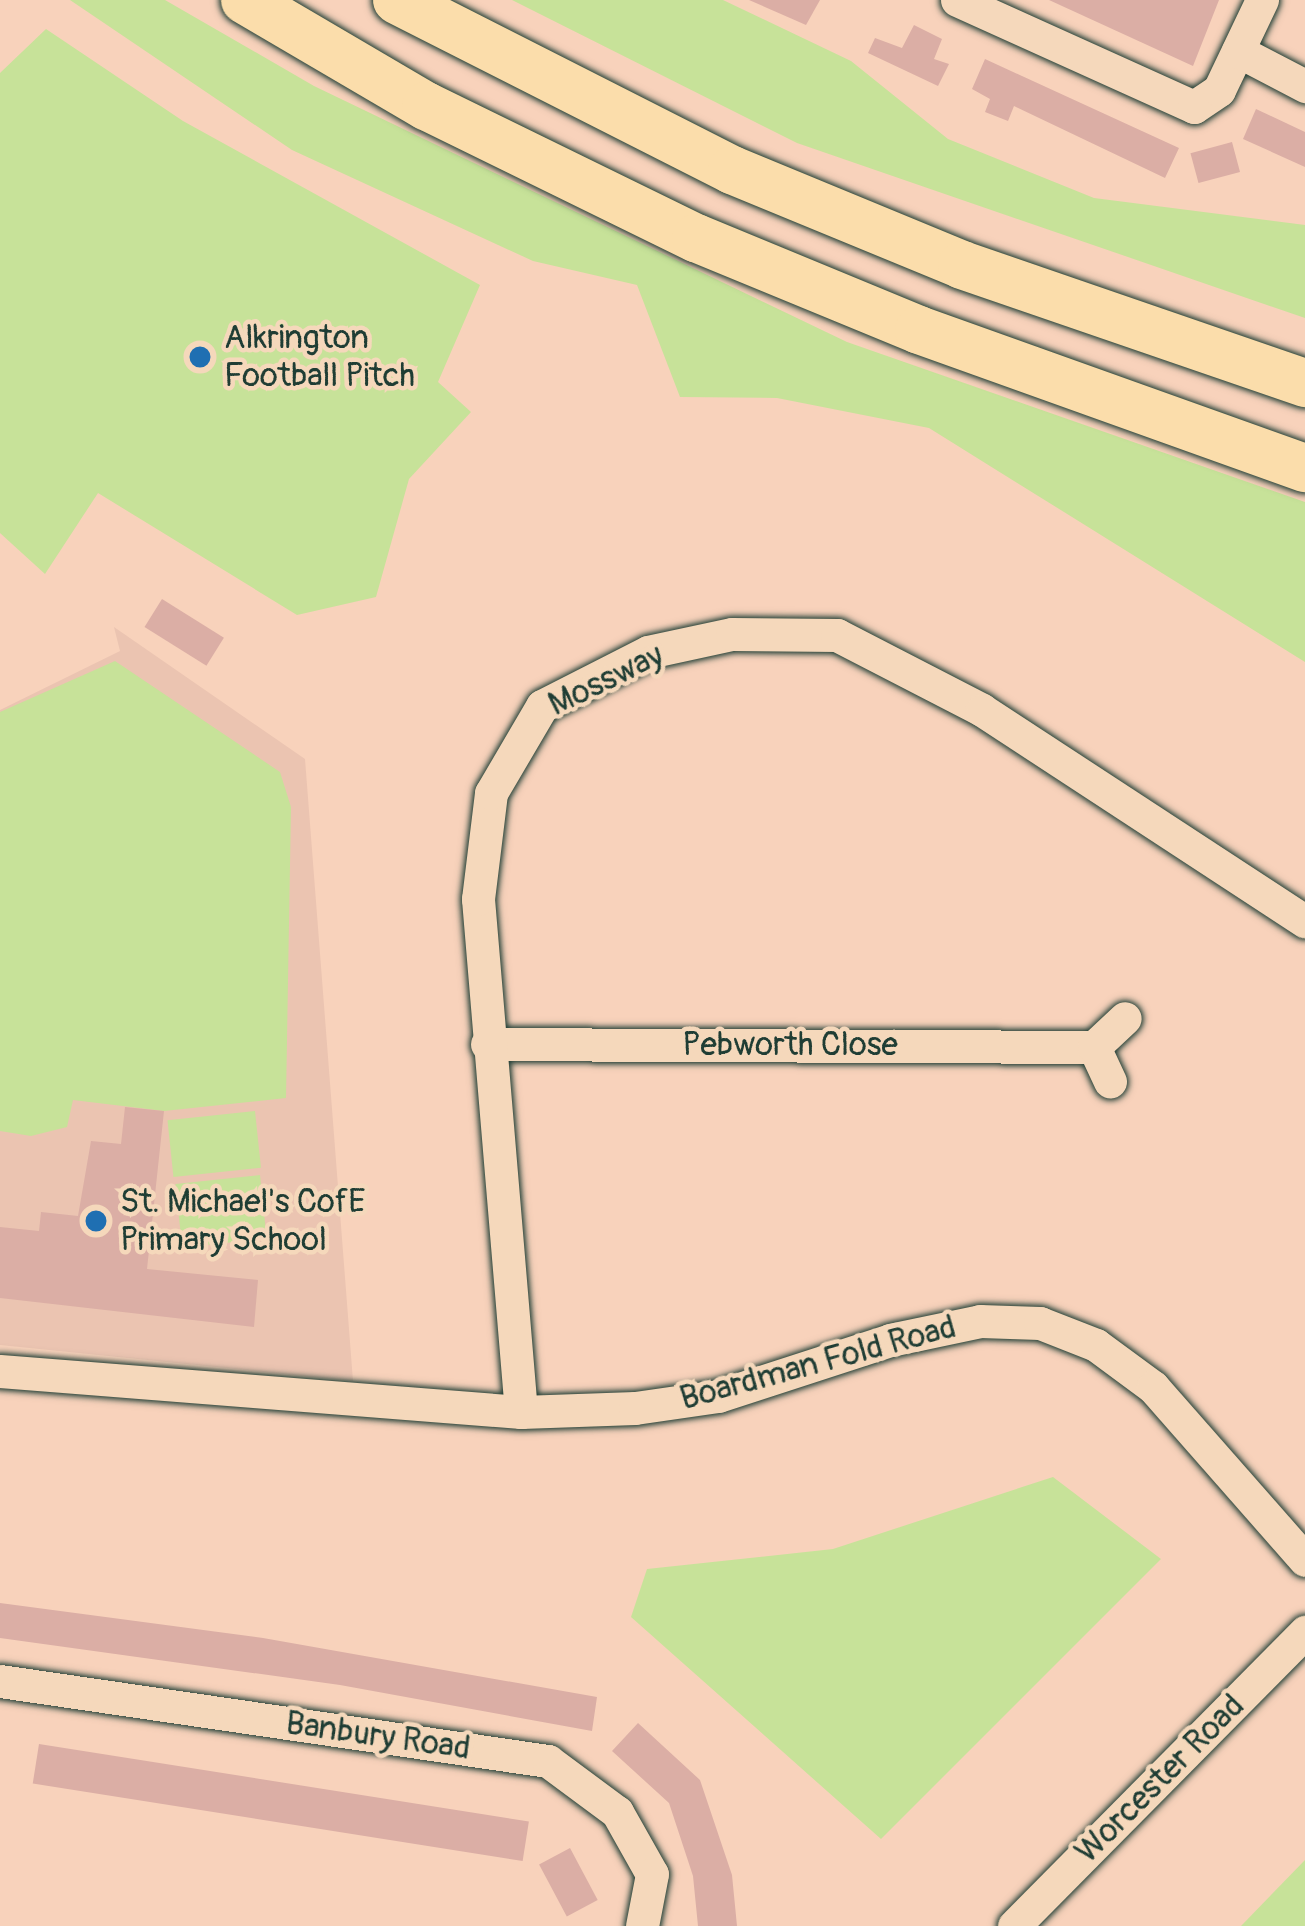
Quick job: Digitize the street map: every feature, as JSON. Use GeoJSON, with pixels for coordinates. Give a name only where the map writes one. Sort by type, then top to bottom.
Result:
{"type":"FeatureCollection","features":[{"type":"Feature","properties":{"kind":"highway"},"geometry":{"type":"LineString","coordinates":[[245,0],[426,106],[696,238],[919,330],[1305,468]]}},
{"type":"Feature","properties":{"kind":"highway"},"geometry":{"type":"LineString","coordinates":[[397,0],[732,170],[962,265],[1305,383]]}},
{"type":"Feature","properties":{"kind":"street"},"geometry":{"type":"LineString","coordinates":[[957,0],[1184,106],[1212,100],[1262,0]]}},
{"type":"Feature","properties":{"kind":"street"},"geometry":{"type":"LineString","coordinates":[[1238,52],[1305,86]]}},
{"type":"Feature","properties":{"kind":"street","name":"Mossway"},"geometry":{"type":"LineString","coordinates":[[521,1412],[478,898],[491,793],[542,706],[648,652],[732,634],[837,635],[982,710],[1305,921]]}},
{"type":"Feature","properties":{"kind":"street"},"geometry":{"type":"LineString","coordinates":[[1110,1082],[1094,1047],[1125,1018]]}},
{"type":"Feature","properties":{"kind":"street","name":"Pebworth Close"},"geometry":{"type":"LineString","coordinates":[[487,1044],[1094,1047]]}},
{"type":"Feature","properties":{"kind":"street","name":"Boardman Fold Road"},"geometry":{"type":"LineString","coordinates":[[0,1371],[521,1412],[718,1396],[890,1340],[980,1321],[1040,1323],[1096,1346],[1153,1387],[1305,1560]]}},
{"type":"Feature","properties":{"kind":"street","name":"Worcester Road"},"geometry":{"type":"LineString","coordinates":[[1014,1926],[1305,1632]]}},
{"type":"Feature","properties":{"kind":"street","name":"Banbury Road"},"geometry":{"type":"LineString","coordinates":[[0,1681],[548,1761],[617,1813],[652,1874],[642,1926]]}},
{"type":"Feature","properties":{"kind":"shaded area"},"geometry":{"type":"Polygon","coordinates":[[[114,627],[305,759],[353,1381],[0,1345],[0,710],[120,651],[114,627]]]}},
{"type":"Feature","properties":{"kind":"green space"},"geometry":{"type":"Polygon","coordinates":[[[70,0],[165,0],[314,86],[847,342],[1305,502],[1305,662],[929,428],[777,398],[680,397],[637,285],[533,261],[292,150],[70,0]]]}},
{"type":"Feature","properties":{"kind":"green space"},"geometry":{"type":"Polygon","coordinates":[[[512,0],[723,0],[851,61],[948,139],[1094,198],[1305,225],[1305,318],[797,143],[512,0]]]}},
{"type":"Feature","properties":{"kind":"green space"},"geometry":{"type":"Polygon","coordinates":[[[46,29],[183,121],[480,285],[438,382],[471,412],[409,479],[376,597],[297,615],[98,493],[45,574],[0,533],[0,73],[46,29]]]}},
{"type":"Feature","properties":{"kind":"green space"},"geometry":{"type":"Polygon","coordinates":[[[115,661],[280,772],[291,807],[286,1098],[164,1111],[73,1100],[67,1127],[31,1136],[0,1131],[0,712],[115,661]]]}},
{"type":"Feature","properties":{"kind":"green space"},"geometry":{"type":"Polygon","coordinates":[[[255,1111],[261,1168],[173,1177],[167,1120],[255,1111]]]}},
{"type":"Feature","properties":{"kind":"green space"},"geometry":{"type":"Polygon","coordinates":[[[260,1175],[267,1239],[182,1248],[175,1184],[260,1175]]]}},
{"type":"Feature","properties":{"kind":"green space"},"geometry":{"type":"Polygon","coordinates":[[[1053,1477],[1161,1559],[881,1839],[631,1617],[647,1569],[833,1549],[1053,1477]]]}},
{"type":"Feature","properties":{"kind":"green space"},"geometry":{"type":"Polygon","coordinates":[[[1305,1860],[1305,1926],[1241,1926],[1305,1860]]]}},
{"type":"Feature","properties":{"kind":"building"},"geometry":{"type":"Polygon","coordinates":[[[749,0],[820,0],[806,25],[749,0]]]}},
{"type":"Feature","properties":{"kind":"building"},"geometry":{"type":"Polygon","coordinates":[[[1049,0],[1219,0],[1193,66],[1049,0]]]}},
{"type":"Feature","properties":{"kind":"building"},"geometry":{"type":"Polygon","coordinates":[[[914,25],[942,39],[934,59],[949,64],[938,86],[868,53],[875,38],[902,48],[914,25]]]}},
{"type":"Feature","properties":{"kind":"building"},"geometry":{"type":"Polygon","coordinates":[[[985,59],[1179,148],[1165,178],[1014,106],[1008,121],[985,112],[990,99],[972,89],[985,59]]]}},
{"type":"Feature","properties":{"kind":"building"},"geometry":{"type":"Polygon","coordinates":[[[1256,109],[1305,132],[1305,167],[1243,139],[1256,109]]]}},
{"type":"Feature","properties":{"kind":"building"},"geometry":{"type":"Polygon","coordinates":[[[1232,142],[1240,172],[1198,183],[1190,153],[1232,142]]]}},
{"type":"Feature","properties":{"kind":"building"},"geometry":{"type":"Polygon","coordinates":[[[162,599],[224,638],[206,666],[145,627],[162,599]]]}},
{"type":"Feature","properties":{"kind":"building","name":"St. Michael's CofE Primary School"},"geometry":{"type":"Polygon","coordinates":[[[125,1107],[164,1111],[147,1269],[258,1280],[254,1327],[0,1298],[0,1227],[39,1231],[41,1212],[78,1216],[91,1141],[121,1144],[125,1107]]]}},
{"type":"Feature","properties":{"kind":"building"},"geometry":{"type":"Polygon","coordinates":[[[0,1603],[263,1638],[597,1697],[592,1731],[340,1685],[0,1638],[0,1603]]]}},
{"type":"Feature","properties":{"kind":"building"},"geometry":{"type":"Polygon","coordinates":[[[638,1723],[700,1780],[732,1875],[737,1926],[698,1926],[693,1876],[669,1803],[612,1751],[638,1723]]]}},
{"type":"Feature","properties":{"kind":"building"},"geometry":{"type":"Polygon","coordinates":[[[39,1744],[529,1822],[523,1861],[33,1784],[39,1744]]]}},
{"type":"Feature","properties":{"kind":"building"},"geometry":{"type":"Polygon","coordinates":[[[570,1848],[598,1900],[567,1917],[539,1864],[570,1848]]]}},
{"type":"Feature","properties":{"kind":"place","name":"Alkrington Football Pitch"},"geometry":{"type":"Point","coordinates":[200,357]}},
{"type":"Feature","properties":{"kind":"place","name":"St. Michael's CofE Primary School"},"geometry":{"type":"Point","coordinates":[96,1221]}}]}
